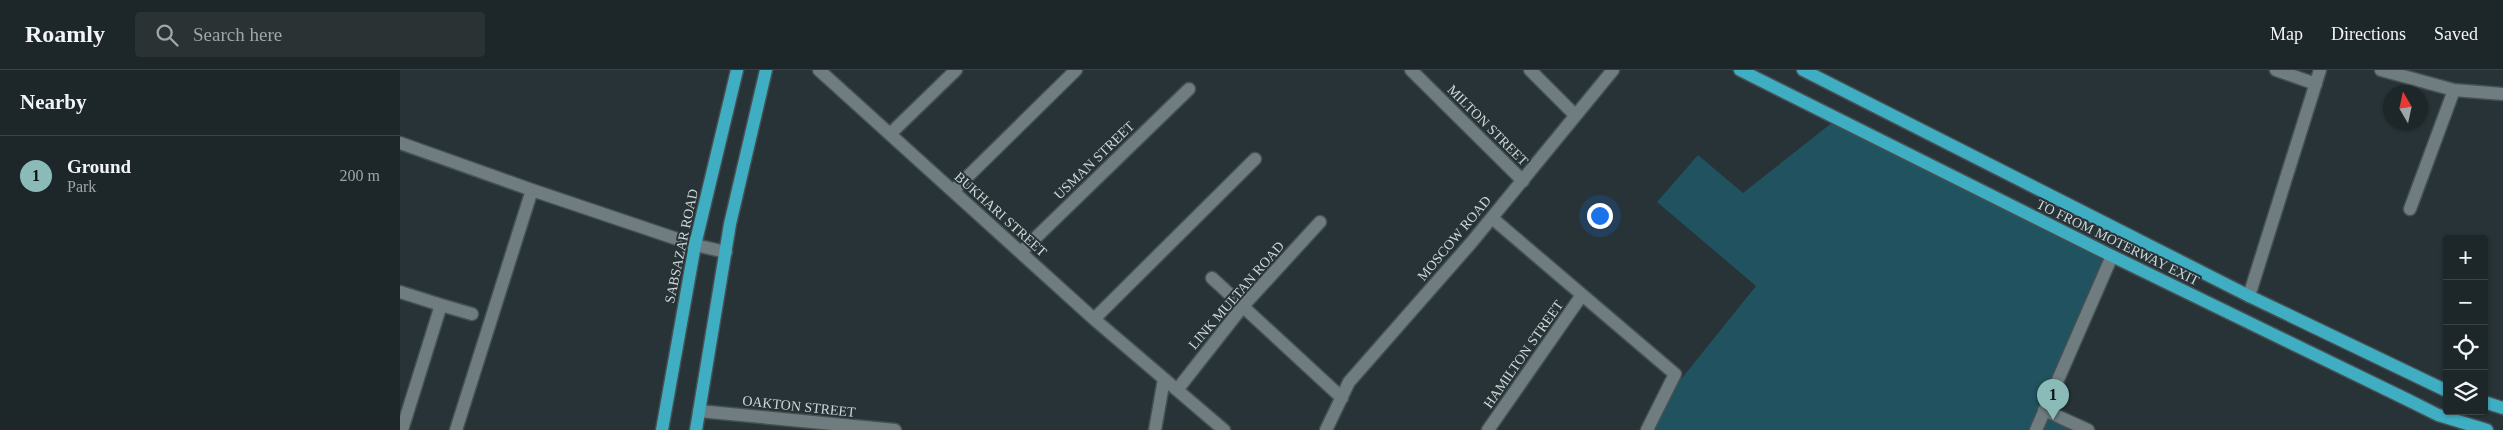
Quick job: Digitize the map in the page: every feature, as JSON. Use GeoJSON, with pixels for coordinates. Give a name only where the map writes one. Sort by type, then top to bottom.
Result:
{"type":"FeatureCollection","features":[{"type":"Feature","properties":{"kind":"main road","name":"SABSAZAR ROAD"},"geometry":{"type":"LineString","coordinates":[[662,430],[695,245],[737,70]]}},
{"type":"Feature","properties":{"kind":"main road"},"geometry":{"type":"LineString","coordinates":[[696,430],[726,252],[766,70]]}},
{"type":"Feature","properties":{"kind":"main road","name":"TO FROM MOTERWAY EXIT"},"geometry":{"type":"LineString","coordinates":[[1740,70],[2112,256],[2438,414],[2487,430]]}},
{"type":"Feature","properties":{"kind":"main road","name":"TO FROM MOTERWAY EXIT"},"geometry":{"type":"LineString","coordinates":[[1803,70],[2249,296],[2443,389]]}},
{"type":"Feature","properties":{"kind":"main road"},"geometry":{"type":"LineString","coordinates":[[2488,403],[2503,408]]}},
{"type":"Feature","properties":{"kind":"street","name":"BUKHARI STREET"},"geometry":{"type":"LineString","coordinates":[[821,70],[1094,318],[1224,430]]}},
{"type":"Feature","properties":{"kind":"street"},"geometry":{"type":"LineString","coordinates":[[890,134],[956,70]]}},
{"type":"Feature","properties":{"kind":"street"},"geometry":{"type":"LineString","coordinates":[[953,191],[1076,70]]}},
{"type":"Feature","properties":{"kind":"street","name":"MILTON STREET"},"geometry":{"type":"LineString","coordinates":[[1411,70],[1522,181]]}},
{"type":"Feature","properties":{"kind":"street"},"geometry":{"type":"LineString","coordinates":[[1530,70],[1575,115]]}},
{"type":"Feature","properties":{"kind":"street","name":"MOSCOW ROAD"},"geometry":{"type":"LineString","coordinates":[[1326,430],[1349,382],[1492,218],[1613,70]]}},
{"type":"Feature","properties":{"kind":"street"},"geometry":{"type":"LineString","coordinates":[[2276,70],[2316,84]]}},
{"type":"Feature","properties":{"kind":"street"},"geometry":{"type":"LineString","coordinates":[[2249,296],[2320,70]]}},
{"type":"Feature","properties":{"kind":"street"},"geometry":{"type":"LineString","coordinates":[[2381,70],[2454,90],[2503,94]]}},
{"type":"Feature","properties":{"kind":"street","name":"USMAN STREET"},"geometry":{"type":"LineString","coordinates":[[1021,252],[1188,89]]}},
{"type":"Feature","properties":{"kind":"street"},"geometry":{"type":"LineString","coordinates":[[2410,209],[2454,90]]}},
{"type":"Feature","properties":{"kind":"street"},"geometry":{"type":"LineString","coordinates":[[400,143],[695,245],[726,252]]}},
{"type":"Feature","properties":{"kind":"street"},"geometry":{"type":"LineString","coordinates":[[1094,318],[1255,159]]}},
{"type":"Feature","properties":{"kind":"street"},"geometry":{"type":"LineString","coordinates":[[456,430],[532,190]]}},
{"type":"Feature","properties":{"kind":"street"},"geometry":{"type":"LineString","coordinates":[[1492,218],[1676,374],[1647,430]]}},
{"type":"Feature","properties":{"kind":"street","name":"LINK MULTAN ROAD"},"geometry":{"type":"LineString","coordinates":[[1177,390],[1242,306],[1320,222]]}},
{"type":"Feature","properties":{"kind":"street"},"geometry":{"type":"LineString","coordinates":[[2036,430],[2112,256]]}},
{"type":"Feature","properties":{"kind":"street"},"geometry":{"type":"LineString","coordinates":[[1212,278],[1342,398]]}},
{"type":"Feature","properties":{"kind":"street"},"geometry":{"type":"LineString","coordinates":[[400,292],[472,314]]}},
{"type":"Feature","properties":{"kind":"street","name":"HAMILTON STREET"},"geometry":{"type":"LineString","coordinates":[[1488,430],[1582,295]]}},
{"type":"Feature","properties":{"kind":"street"},"geometry":{"type":"LineString","coordinates":[[402,430],[441,305]]}},
{"type":"Feature","properties":{"kind":"street"},"geometry":{"type":"LineString","coordinates":[[1155,430],[1164,379]]}},
{"type":"Feature","properties":{"kind":"street"},"geometry":{"type":"LineString","coordinates":[[2044,410],[2088,430]]}},
{"type":"Feature","properties":{"kind":"street","name":"OAKTON STREET"},"geometry":{"type":"LineString","coordinates":[[699,411],[896,430]]}},
{"type":"Feature","properties":{"kind":"shaded area"},"geometry":{"type":"Polygon","coordinates":[[[1838,118],[2112,256],[2044,410],[2088,430],[1647,430],[1675,374],[1682,378],[1756,286],[1657,202],[1698,155],[1743,193],[1838,118]]]}},
{"type":"Feature","properties":{"kind":"place","name":"Ground"},"geometry":{"type":"Point","coordinates":[2053,420]}}]}
